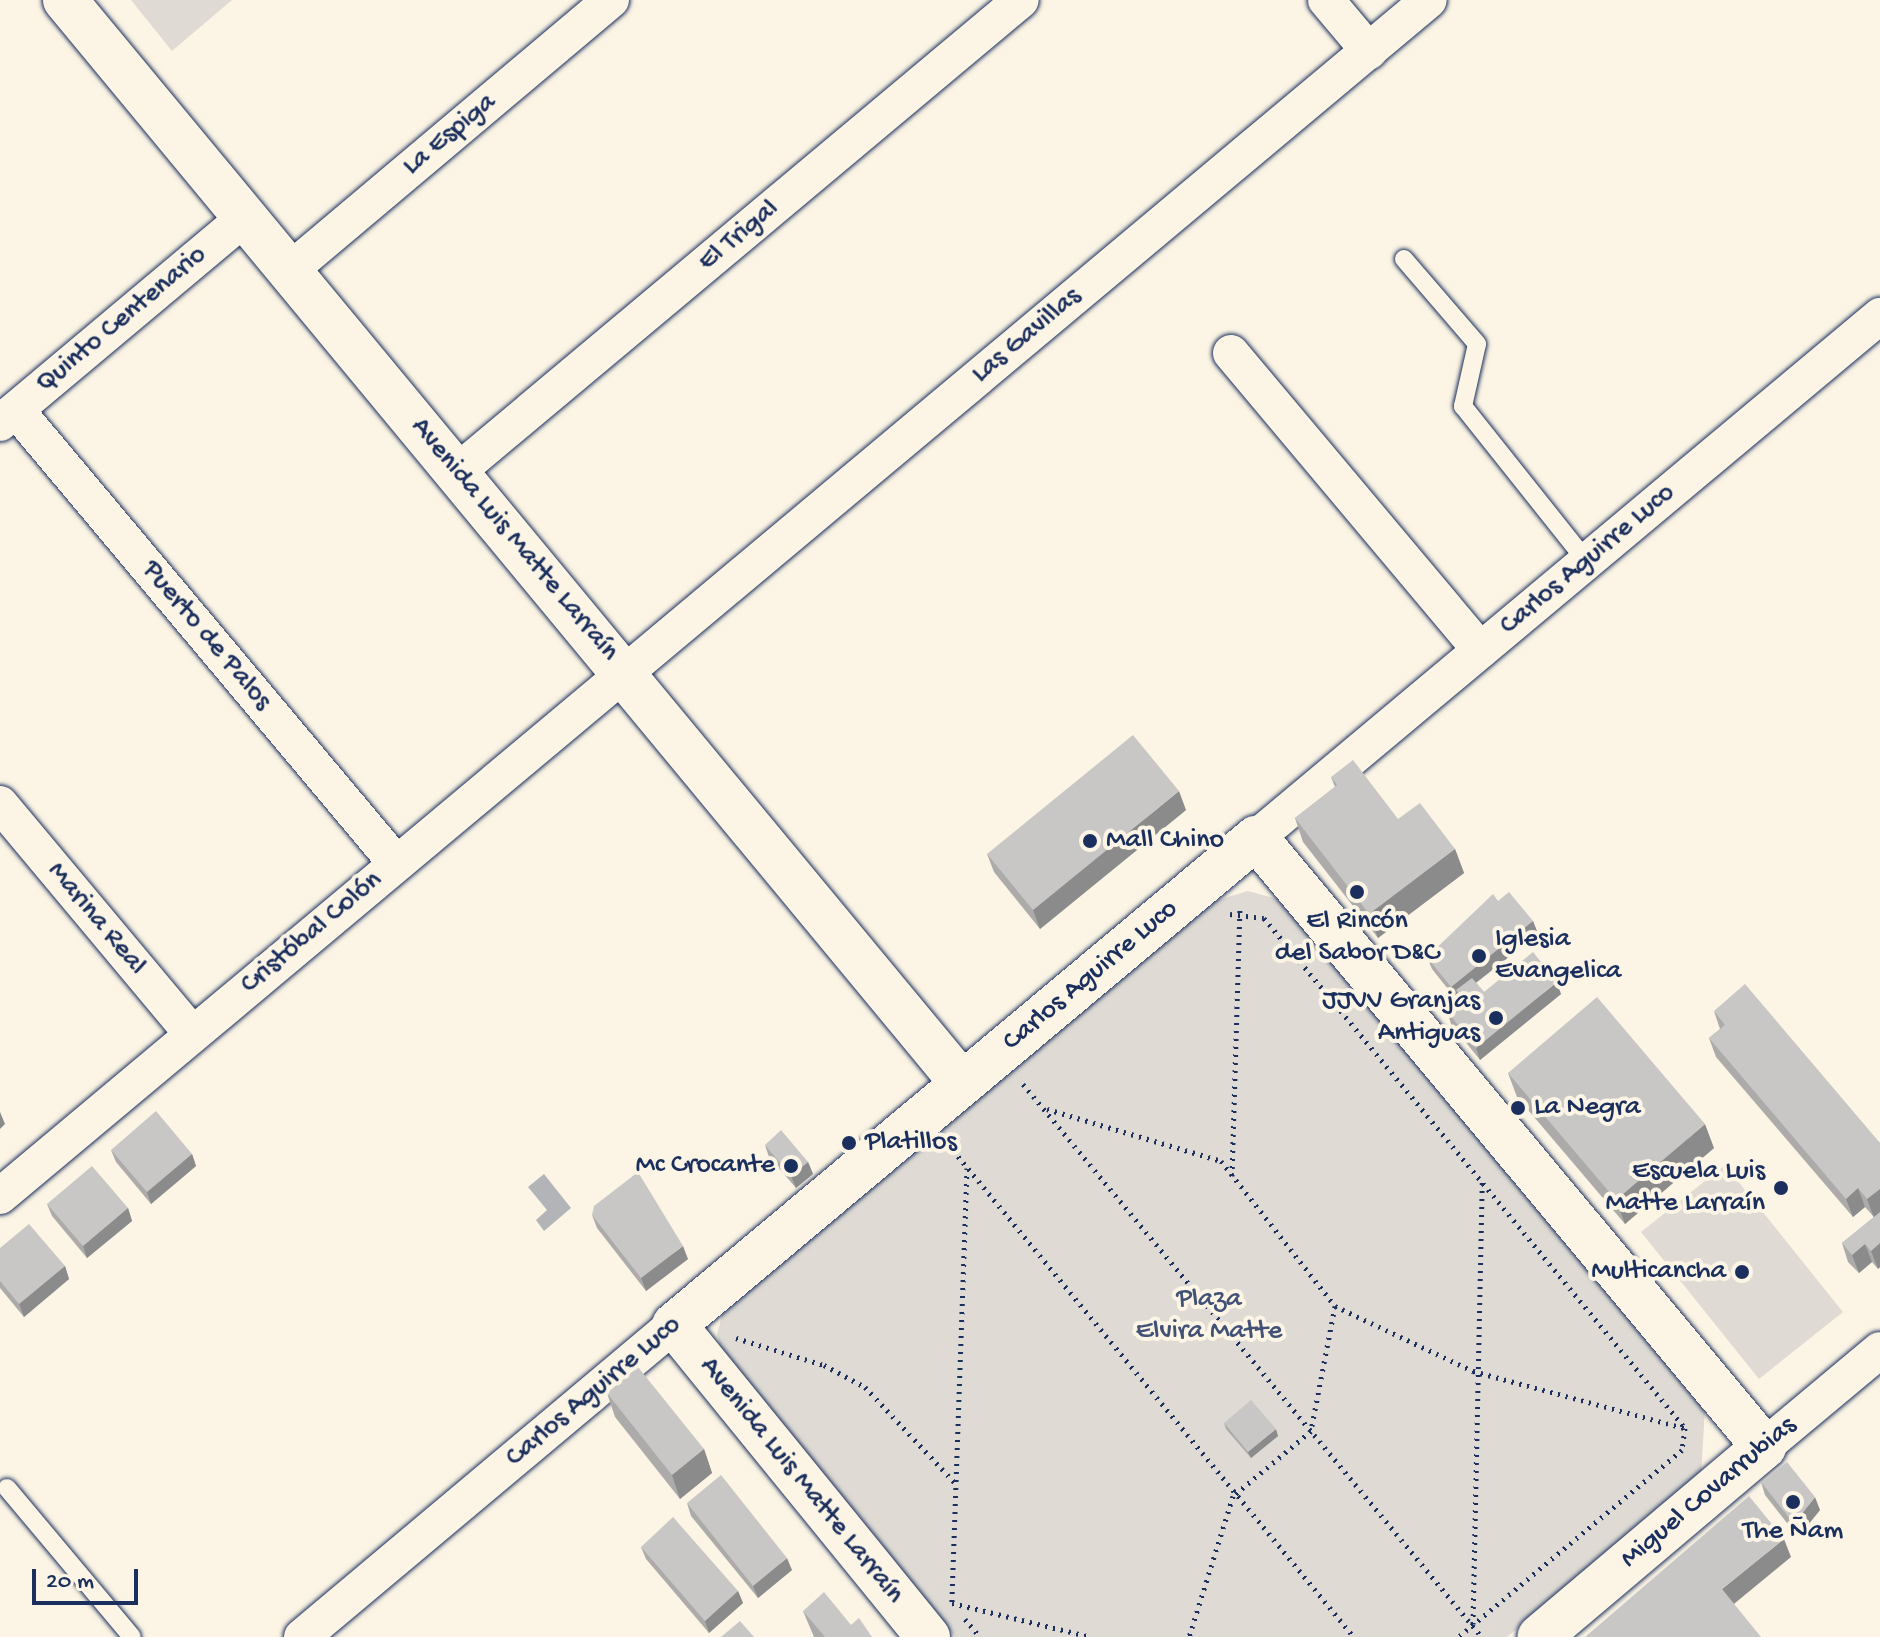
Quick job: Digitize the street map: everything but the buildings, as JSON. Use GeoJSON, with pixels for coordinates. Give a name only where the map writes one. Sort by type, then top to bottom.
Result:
{"type":"FeatureCollection","features":[{"type":"Feature","properties":{"kind":"street","name":"Avenida Luis Matte Larraín"},"geometry":{"type":"LineString","coordinates":[[65,0],[624,671],[962,1083]]}},
{"type":"Feature","properties":{"kind":"street","name":"La Espiga"},"geometry":{"type":"LineString","coordinates":[[289,271],[611,0]]}},
{"type":"Feature","properties":{"kind":"street","name":"El Trigal"},"geometry":{"type":"LineString","coordinates":[[457,472],[1021,0]]}},
{"type":"Feature","properties":{"kind":"street"},"geometry":{"type":"LineString","coordinates":[[1326,0],[1369,51]]}},
{"type":"Feature","properties":{"kind":"street","name":"Las Gavillas"},"geometry":{"type":"LineString","coordinates":[[624,671],[1429,0]]}},
{"type":"Feature","properties":{"kind":"street","name":"Quinto Centenario"},"geometry":{"type":"LineString","coordinates":[[8,417],[244,218]]}},
{"type":"Feature","properties":{"kind":"street","name":"Carlos Aguirre Luco"},"geometry":{"type":"LineString","coordinates":[[302,1637],[962,1083],[1019,1070],[1256,838],[1880,316]]}},
{"type":"Feature","properties":{"kind":"street"},"geometry":{"type":"LineString","coordinates":[[1231,353],[1480,650]]}},
{"type":"Feature","properties":{"kind":"street","name":"Puerto de Palos"},"geometry":{"type":"LineString","coordinates":[[8,417],[396,863]]}},
{"type":"Feature","properties":{"kind":"street","name":"Cristóbal Colón"},"geometry":{"type":"LineString","coordinates":[[0,1196],[624,671]]}},
{"type":"Feature","properties":{"kind":"street","name":"Marina Real"},"geometry":{"type":"LineString","coordinates":[[0,804],[192,1034]]}},
{"type":"Feature","properties":{"kind":"street"},"geometry":{"type":"LineString","coordinates":[[1256,838],[1764,1447]]}},
{"type":"Feature","properties":{"kind":"street","name":"Avenida Luis Matte Larraín"},"geometry":{"type":"LineString","coordinates":[[674,1325],[940,1620]]}},
{"type":"Feature","properties":{"kind":"street","name":"Miguel Covarrubias"},"geometry":{"type":"LineString","coordinates":[[1539,1637],[1880,1350]]}},
{"type":"Feature","properties":{"kind":"lane"},"geometry":{"type":"LineString","coordinates":[[1404,259],[1477,344],[1463,406],[1587,562]]}},
{"type":"Feature","properties":{"kind":"lane"},"geometry":{"type":"LineString","coordinates":[[7,1488],[132,1637]]}},
{"type":"Feature","properties":{"kind":"path"},"geometry":{"type":"LineString","coordinates":[[1226,916],[1240,910],[1264,918],[1685,1428],[1682,1450],[1458,1637]]}},
{"type":"Feature","properties":{"kind":"path"},"geometry":{"type":"LineString","coordinates":[[1232,1176],[1240,910]]}},
{"type":"Feature","properties":{"kind":"path"},"geometry":{"type":"LineString","coordinates":[[1011,1094],[1019,1070]]}},
{"type":"Feature","properties":{"kind":"path"},"geometry":{"type":"LineString","coordinates":[[1019,1070],[1046,1108],[1482,1637]]}},
{"type":"Feature","properties":{"kind":"path"},"geometry":{"type":"LineString","coordinates":[[1046,1108],[1221,1161],[1335,1306],[1473,1371],[1685,1428]]}},
{"type":"Feature","properties":{"kind":"path"},"geometry":{"type":"LineString","coordinates":[[925,1114],[1233,1496],[1354,1637]]}},
{"type":"Feature","properties":{"kind":"path"},"geometry":{"type":"LineString","coordinates":[[940,1158],[964,1137]]}},
{"type":"Feature","properties":{"kind":"path"},"geometry":{"type":"LineString","coordinates":[[940,1620],[956,1484],[967,1167]]}},
{"type":"Feature","properties":{"kind":"path"},"geometry":{"type":"LineString","coordinates":[[1473,1625],[1473,1371],[1483,1169]]}},
{"type":"Feature","properties":{"kind":"path"},"geometry":{"type":"LineString","coordinates":[[1189,1637],[1233,1496],[1311,1431],[1335,1306]]}},
{"type":"Feature","properties":{"kind":"path"},"geometry":{"type":"LineString","coordinates":[[728,1335],[740,1325]]}},
{"type":"Feature","properties":{"kind":"path"},"geometry":{"type":"LineString","coordinates":[[728,1335],[824,1365],[865,1387],[956,1484]]}},
{"type":"Feature","properties":{"kind":"path"},"geometry":{"type":"LineString","coordinates":[[728,1335],[738,1347]]}},
{"type":"Feature","properties":{"kind":"path"},"geometry":{"type":"LineString","coordinates":[[940,1620],[942,1591]]}},
{"type":"Feature","properties":{"kind":"path"},"geometry":{"type":"LineString","coordinates":[[940,1620],[980,1637]]}},
{"type":"Feature","properties":{"kind":"path"},"geometry":{"type":"LineString","coordinates":[[940,1620],[1091,1637]]}},
{"type":"Feature","properties":{"kind":"green space"},"geometry":{"type":"Polygon","coordinates":[[[131,0],[232,0],[172,51],[131,0]]]}},
{"type":"Feature","properties":{"kind":"green space","name":"Plaza Elvira Matte"},"geometry":{"type":"Polygon","coordinates":[[[1248,891],[1281,900],[1705,1409],[1701,1475],[1507,1637],[955,1637],[724,1361],[717,1334],[724,1309],[1208,903],[1248,891]]]}},
{"type":"Feature","properties":{"kind":"green space","name":"Multicancha"},"geometry":{"type":"Polygon","coordinates":[[[1725,1165],[1843,1312],[1759,1379],[1641,1232],[1725,1165]]]}},
{"type":"Feature","properties":{"kind":"shaded area"},"geometry":{"type":"Polygon","coordinates":[[[544,1174],[571,1208],[544,1231],[536,1220],[547,1210],[528,1187],[544,1174]]]}},
{"type":"Feature","properties":{"kind":"place","name":"Mall Chino"},"geometry":{"type":"Point","coordinates":[1090,841]}},
{"type":"Feature","properties":{"kind":"place","name":"El Rincón del Sabor D&C"},"geometry":{"type":"Point","coordinates":[1357,892]}},
{"type":"Feature","properties":{"kind":"place","name":"Iglesia Evangelica"},"geometry":{"type":"Point","coordinates":[1479,956]}},
{"type":"Feature","properties":{"kind":"place","name":"JJVV Granjas Antiguas"},"geometry":{"type":"Point","coordinates":[1496,1018]}},
{"type":"Feature","properties":{"kind":"place","name":"La Negra"},"geometry":{"type":"Point","coordinates":[1518,1108]}},
{"type":"Feature","properties":{"kind":"place","name":"Platillos"},"geometry":{"type":"Point","coordinates":[849,1143]}},
{"type":"Feature","properties":{"kind":"place","name":"Mc Crocante"},"geometry":{"type":"Point","coordinates":[791,1166]}},
{"type":"Feature","properties":{"kind":"place","name":"Escuela Luis Matte Larraín"},"geometry":{"type":"Point","coordinates":[1781,1188]}},
{"type":"Feature","properties":{"kind":"place","name":"Multicancha"},"geometry":{"type":"Point","coordinates":[1742,1272]}},
{"type":"Feature","properties":{"kind":"place","name":"The Ñam"},"geometry":{"type":"Point","coordinates":[1793,1502]}}]}
